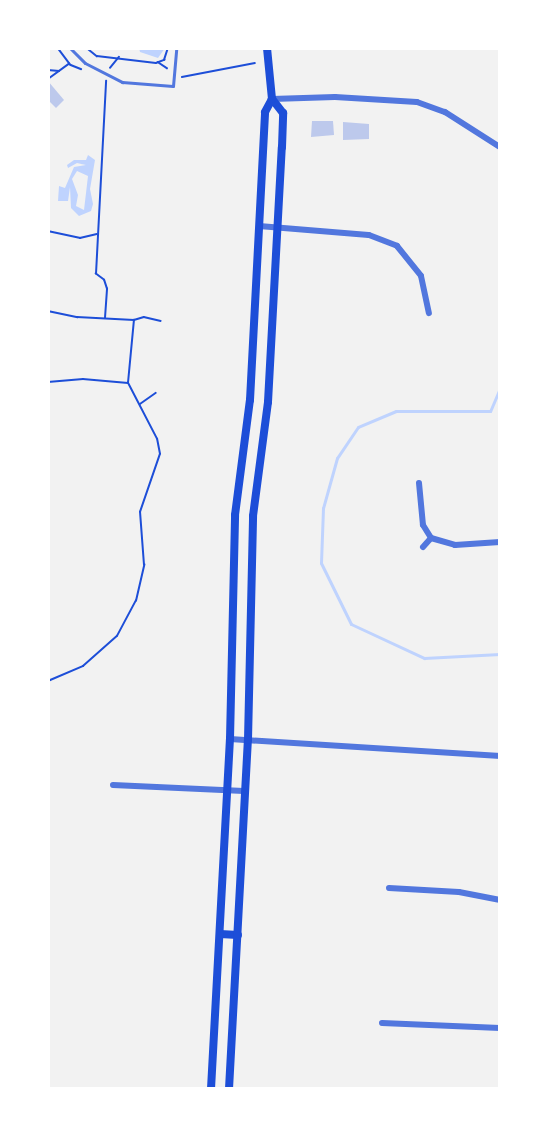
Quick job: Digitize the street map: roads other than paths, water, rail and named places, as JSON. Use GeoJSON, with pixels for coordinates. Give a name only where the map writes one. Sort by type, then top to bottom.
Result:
{"type":"FeatureCollection","features":[{"type":"Feature","properties":{"kind":"main road"},"geometry":{"type":"LineString","coordinates":[[229,1089],[248,741],[253,516],[268,402],[283,113],[272,99],[267,48]]}},
{"type":"Feature","properties":{"kind":"main road"},"geometry":{"type":"LineString","coordinates":[[211,1089],[230,740],[235,515],[250,400],[265,112],[272,99]]}},
{"type":"Feature","properties":{"kind":"main road"},"geometry":{"type":"LineString","coordinates":[[220,934],[238,935]]}},
{"type":"Feature","properties":{"kind":"street"},"geometry":{"type":"LineString","coordinates":[[272,99],[335,97],[417,102],[445,112],[500,147]]}},
{"type":"Feature","properties":{"kind":"street"},"geometry":{"type":"LineString","coordinates":[[259,226],[369,235],[397,246],[421,276],[429,314]]}},
{"type":"Feature","properties":{"kind":"street"},"geometry":{"type":"LineString","coordinates":[[419,483],[423,525],[431,538],[455,545],[500,542]]}},
{"type":"Feature","properties":{"kind":"street"},"geometry":{"type":"LineString","coordinates":[[423,547],[431,538]]}},
{"type":"Feature","properties":{"kind":"street"},"geometry":{"type":"LineString","coordinates":[[230,740],[500,756]]}},
{"type":"Feature","properties":{"kind":"street"},"geometry":{"type":"LineString","coordinates":[[113,785],[244,790]]}},
{"type":"Feature","properties":{"kind":"street"},"geometry":{"type":"LineString","coordinates":[[389,888],[459,892],[500,900]]}},
{"type":"Feature","properties":{"kind":"street"},"geometry":{"type":"LineString","coordinates":[[382,1023],[500,1028]]}},
{"type":"Feature","properties":{"kind":"lane"},"geometry":{"type":"LineString","coordinates":[[70,48],[85,63],[122,82],[173,86],[176,48]]}},
{"type":"Feature","properties":{"kind":"water"},"geometry":{"type":"Polygon","coordinates":[[[139,48],[165,48],[158,58],[140,52],[139,48]]]}},
{"type":"Feature","properties":{"kind":"water"},"geometry":{"type":"Polygon","coordinates":[[[88,155],[95,160],[90,189],[93,204],[91,211],[79,216],[71,208],[70,187],[68,201],[58,201],[59,186],[65,188],[74,167],[86,165],[77,163],[68,168],[67,165],[74,160],[86,160],[88,155]],[[77,171],[72,179],[78,195],[76,206],[84,210],[88,176],[77,171]]]}},
{"type":"Feature","properties":{"kind":"waterway"},"geometry":{"type":"LineString","coordinates":[[500,388],[490,411],[396,411],[358,427],[337,458],[323,508],[321,563],[351,624],[424,658],[500,654]]}}]}
